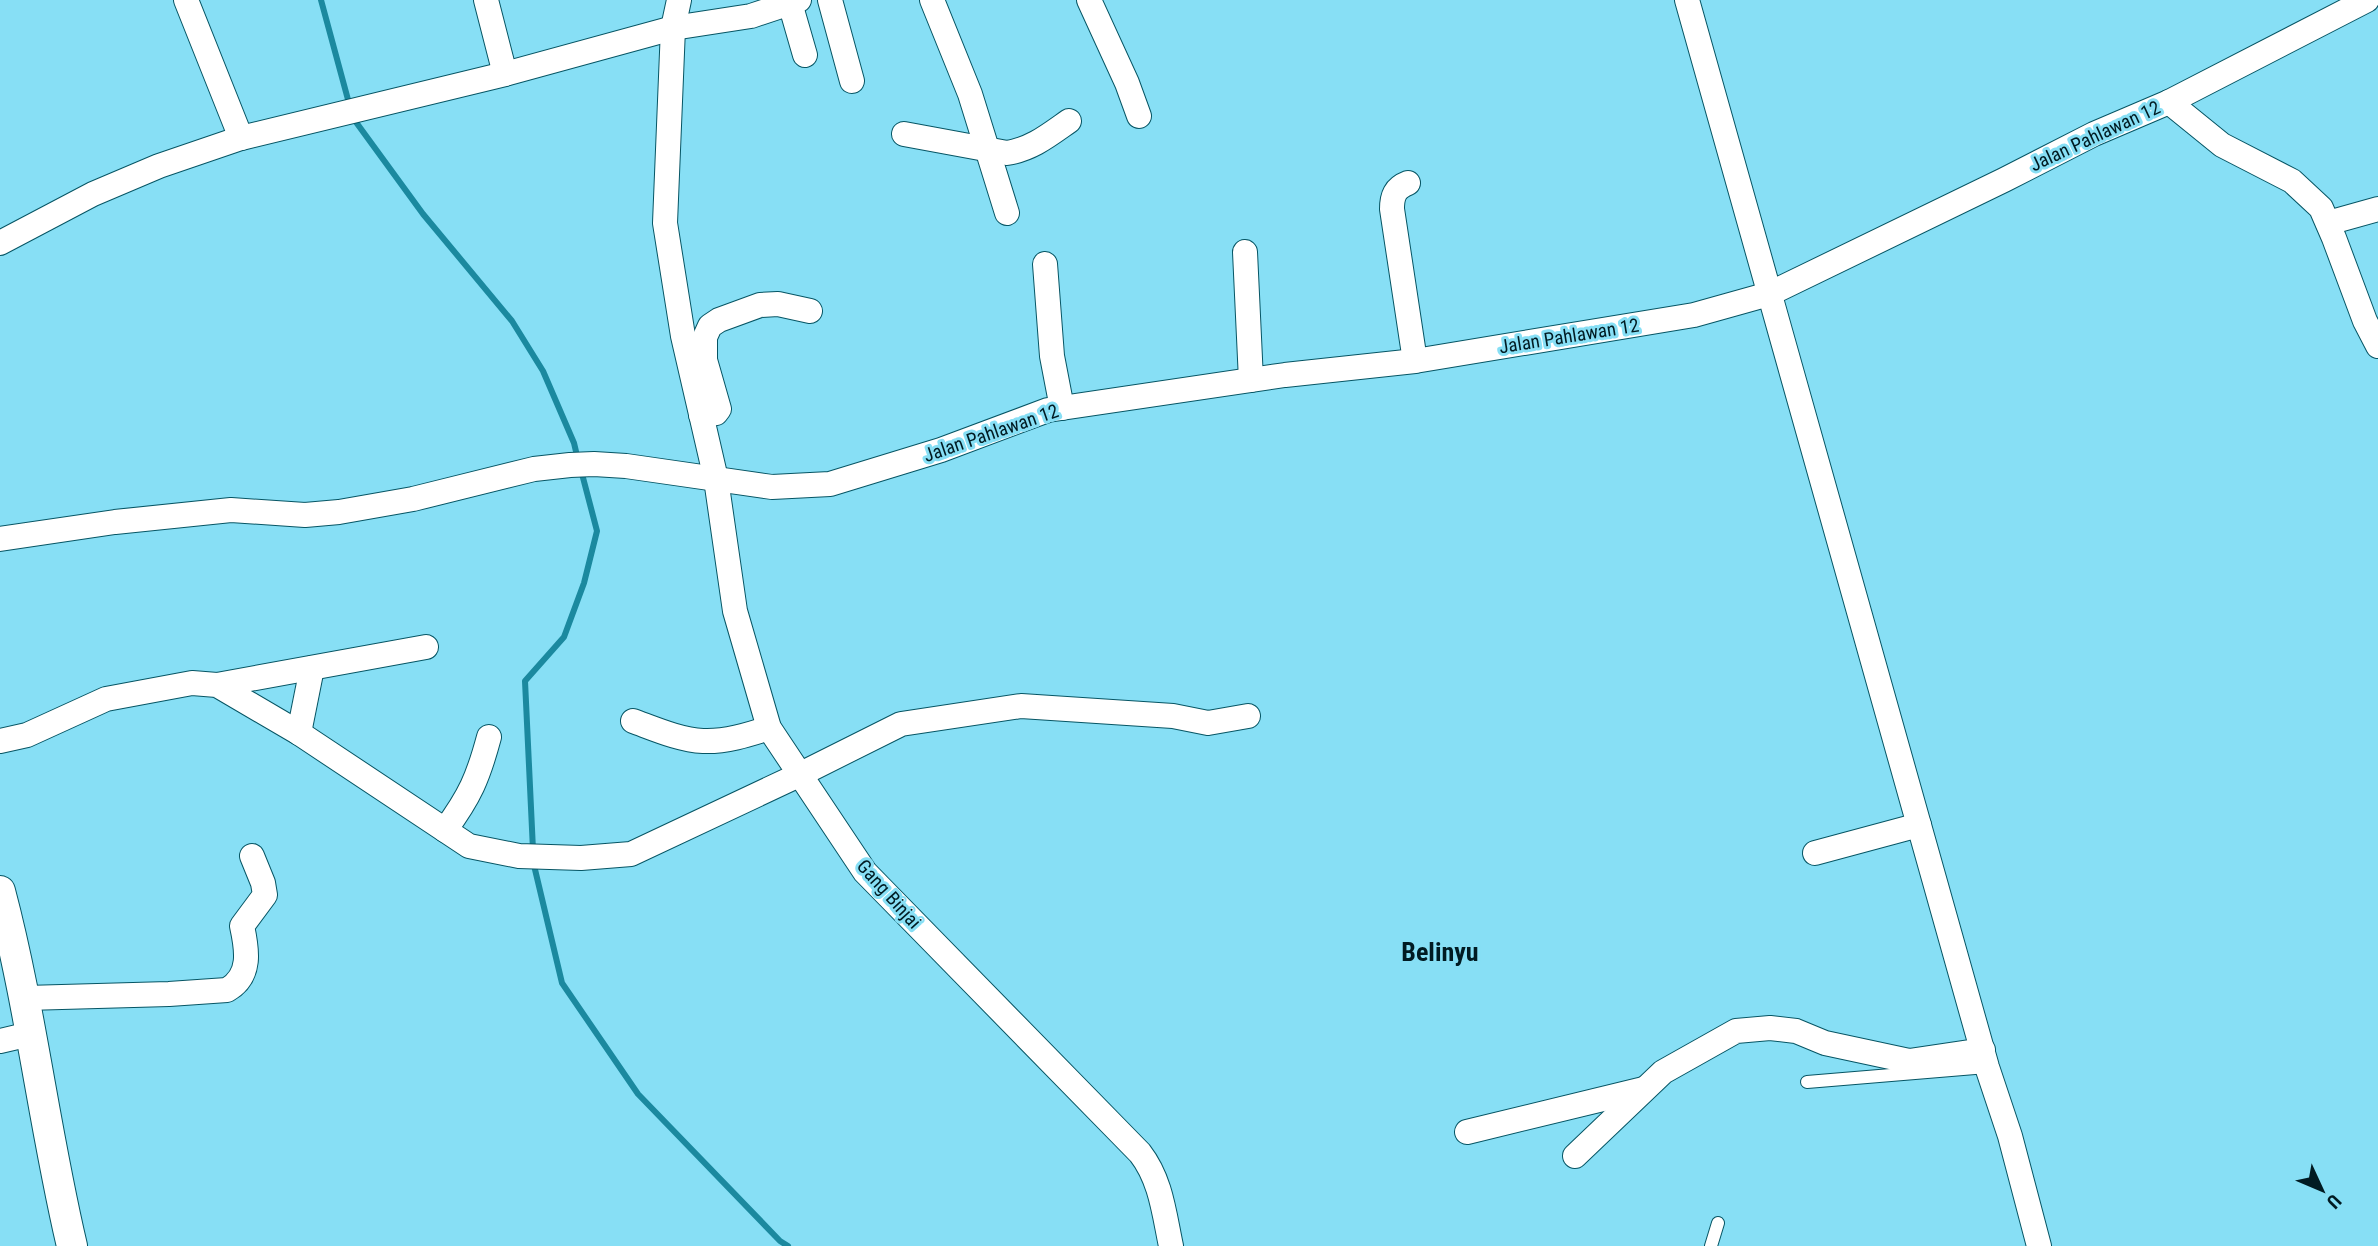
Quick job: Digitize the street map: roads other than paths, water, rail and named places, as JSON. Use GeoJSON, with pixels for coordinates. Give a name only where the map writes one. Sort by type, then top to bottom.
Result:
{"type":"FeatureCollection","features":[{"type":"Feature","properties":{"kind":"street"},"geometry":{"type":"LineString","coordinates":[[186,0],[241,138]]}},
{"type":"Feature","properties":{"kind":"street"},"geometry":{"type":"LineString","coordinates":[[486,0],[505,74]]}},
{"type":"Feature","properties":{"kind":"street","name":"Gang Binjai"},"geometry":{"type":"LineString","coordinates":[[679,0],[673,29],[665,223],[683,336],[716,480],[734,611],[769,728],[865,872],[1152,1168],[1159,1186],[1171,1246]]}},
{"type":"Feature","properties":{"kind":"street"},"geometry":{"type":"LineString","coordinates":[[830,0],[852,81]]}},
{"type":"Feature","properties":{"kind":"street"},"geometry":{"type":"LineString","coordinates":[[932,0],[970,94],[1007,213]]}},
{"type":"Feature","properties":{"kind":"street"},"geometry":{"type":"LineString","coordinates":[[1089,0],[1139,116]]}},
{"type":"Feature","properties":{"kind":"street"},"geometry":{"type":"LineString","coordinates":[[1687,0],[2039,1246]]}},
{"type":"Feature","properties":{"kind":"street","name":"Jalan Pahlawan 12"},"geometry":{"type":"LineString","coordinates":[[0,539],[115,522],[231,510],[305,514],[339,512],[413,499],[534,469],[582,465],[626,466],[772,487],[830,484],[941,450],[1048,410],[1251,380],[1415,361],[1694,315],[1769,294],[2094,134],[2169,102],[2367,0]]}},
{"type":"Feature","properties":{"kind":"street"},"geometry":{"type":"LineString","coordinates":[[0,243],[93,194],[159,166],[241,138],[505,74],[673,29],[751,16],[794,2],[805,55]]}},
{"type":"Feature","properties":{"kind":"street"},"geometry":{"type":"LineString","coordinates":[[2169,102],[2222,145],[2292,181],[2321,208],[2365,321],[2378,346]]}},
{"type":"Feature","properties":{"kind":"street"},"geometry":{"type":"LineString","coordinates":[[904,134],[1007,153],[1035,145],[1069,121]]}},
{"type":"Feature","properties":{"kind":"street"},"geometry":{"type":"LineString","coordinates":[[1408,183],[1399,186],[1392,197],[1392,209],[1415,361]]}},
{"type":"Feature","properties":{"kind":"street"},"geometry":{"type":"LineString","coordinates":[[2328,223],[2378,209]]}},
{"type":"Feature","properties":{"kind":"street"},"geometry":{"type":"LineString","coordinates":[[1245,252],[1251,380]]}},
{"type":"Feature","properties":{"kind":"street"},"geometry":{"type":"LineString","coordinates":[[1045,264],[1052,356],[1062,408]]}},
{"type":"Feature","properties":{"kind":"street"},"geometry":{"type":"LineString","coordinates":[[701,415],[716,413],[719,409],[705,360],[705,337],[710,326],[760,305],[778,304],[810,311]]}},
{"type":"Feature","properties":{"kind":"street"},"geometry":{"type":"LineString","coordinates":[[0,741],[27,735],[106,699],[192,683],[217,685],[426,647]]}},
{"type":"Feature","properties":{"kind":"street"},"geometry":{"type":"LineString","coordinates":[[299,733],[312,668]]}},
{"type":"Feature","properties":{"kind":"street"},"geometry":{"type":"LineString","coordinates":[[217,685],[299,733],[469,846],[531,857],[581,858],[631,854],[801,774],[901,723],[1021,706],[1173,716],[1208,723],[1248,716]]}},
{"type":"Feature","properties":{"kind":"street"},"geometry":{"type":"LineString","coordinates":[[633,721],[703,741],[741,737],[769,728]]}},
{"type":"Feature","properties":{"kind":"street"},"geometry":{"type":"LineString","coordinates":[[445,830],[467,801],[489,737]]}},
{"type":"Feature","properties":{"kind":"street"},"geometry":{"type":"LineString","coordinates":[[1815,853],[1919,825]]}},
{"type":"Feature","properties":{"kind":"street"},"geometry":{"type":"LineString","coordinates":[[26,998],[169,994],[227,989],[233,986],[238,981],[248,957],[242,926],[265,895],[252,856]]}},
{"type":"Feature","properties":{"kind":"street"},"geometry":{"type":"LineString","coordinates":[[0,891],[26,998],[59,1192],[72,1246]]}},
{"type":"Feature","properties":{"kind":"street"},"geometry":{"type":"LineString","coordinates":[[1575,1156],[1663,1072],[1736,1031],[1770,1028],[1796,1031],[1825,1043],[1909,1061],[1985,1058]]}},
{"type":"Feature","properties":{"kind":"street"},"geometry":{"type":"LineString","coordinates":[[0,1041],[30,1034]]}},
{"type":"Feature","properties":{"kind":"street"},"geometry":{"type":"LineString","coordinates":[[1467,1132],[1645,1089]]}},
{"type":"Feature","properties":{"kind":"lane"},"geometry":{"type":"LineString","coordinates":[[1807,1082],[1985,1058]]}},
{"type":"Feature","properties":{"kind":"lane"},"geometry":{"type":"LineString","coordinates":[[1711,1246],[1718,1223]]}},
{"type":"Feature","properties":{"kind":"waterway"},"geometry":{"type":"LineString","coordinates":[[321,0],[350,107]]}},
{"type":"Feature","properties":{"kind":"waterway"},"geometry":{"type":"LineString","coordinates":[[353,118],[423,214],[512,321],[543,371],[574,443],[578,460]]}},
{"type":"Feature","properties":{"kind":"waterway"},"geometry":{"type":"LineString","coordinates":[[533,850],[525,681],[564,637],[584,583],[597,531],[581,470]]}},
{"type":"Feature","properties":{"kind":"waterway"},"geometry":{"type":"LineString","coordinates":[[533,861],[562,983],[638,1094],[780,1241],[788,1246]]}},
{"type":"Feature","properties":{"kind":"district","name":"Belinyu"},"geometry":{"type":"Point","coordinates":[1440,952]}}]}
